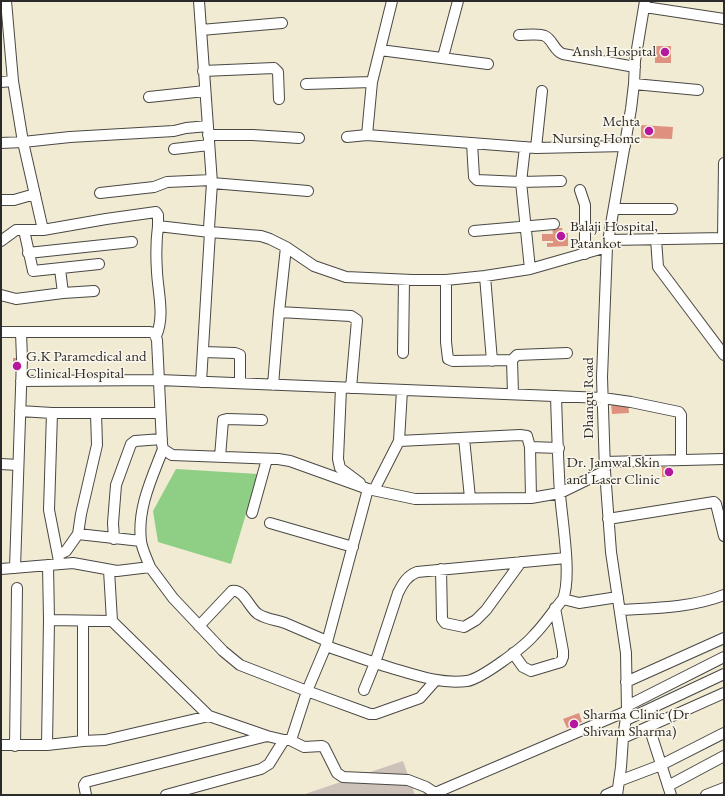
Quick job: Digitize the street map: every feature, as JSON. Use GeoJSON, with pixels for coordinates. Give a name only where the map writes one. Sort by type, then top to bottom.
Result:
{"type":"FeatureCollection","features":[{"type":"Feature","properties":{"kind":"street"},"geometry":{"type":"LineString","coordinates":[[6,1],[13,81],[23,142],[43,230]]}},
{"type":"Feature","properties":{"kind":"street"},"geometry":{"type":"LineString","coordinates":[[199,1],[212,182],[208,228],[210,232],[201,382]]}},
{"type":"Feature","properties":{"kind":"street"},"geometry":{"type":"LineString","coordinates":[[367,135],[372,82],[392,1]]}},
{"type":"Feature","properties":{"kind":"street"},"geometry":{"type":"LineString","coordinates":[[443,57],[458,1]]}},
{"type":"Feature","properties":{"kind":"street"},"geometry":{"type":"LineString","coordinates":[[645,4],[724,19]]}},
{"type":"Feature","properties":{"kind":"street","name":"Dhangu Road"},"geometry":{"type":"LineString","coordinates":[[618,789],[627,712],[626,653],[611,552],[608,519],[602,377],[608,244],[625,146],[645,4]]}},
{"type":"Feature","properties":{"kind":"street"},"geometry":{"type":"LineString","coordinates":[[201,30],[282,23]]}},
{"type":"Feature","properties":{"kind":"street"},"geometry":{"type":"LineString","coordinates":[[519,34],[544,35],[559,52],[563,54],[635,67]]}},
{"type":"Feature","properties":{"kind":"street"},"geometry":{"type":"LineString","coordinates":[[380,50],[488,64]]}},
{"type":"Feature","properties":{"kind":"street"},"geometry":{"type":"LineString","coordinates":[[203,71],[274,68],[278,72],[279,99]]}},
{"type":"Feature","properties":{"kind":"street"},"geometry":{"type":"LineString","coordinates":[[1,82],[13,81]]}},
{"type":"Feature","properties":{"kind":"street"},"geometry":{"type":"LineString","coordinates":[[306,84],[372,82]]}},
{"type":"Feature","properties":{"kind":"street"},"geometry":{"type":"LineString","coordinates":[[634,84],[698,90]]}},
{"type":"Feature","properties":{"kind":"street"},"geometry":{"type":"LineString","coordinates":[[149,97],[205,91]]}},
{"type":"Feature","properties":{"kind":"street"},"geometry":{"type":"LineString","coordinates":[[536,148],[542,91]]}},
{"type":"Feature","properties":{"kind":"street"},"geometry":{"type":"LineString","coordinates":[[1,143],[70,137],[174,131],[186,128],[299,138]]}},
{"type":"Feature","properties":{"kind":"street"},"geometry":{"type":"LineString","coordinates":[[347,137],[367,135],[536,148],[625,146]]}},
{"type":"Feature","properties":{"kind":"street"},"geometry":{"type":"LineString","coordinates":[[472,143],[475,179],[477,180],[521,182],[561,181]]}},
{"type":"Feature","properties":{"kind":"street"},"geometry":{"type":"LineString","coordinates":[[174,149],[209,145]]}},
{"type":"Feature","properties":{"kind":"street"},"geometry":{"type":"LineString","coordinates":[[525,147],[521,182],[530,269]]}},
{"type":"Feature","properties":{"kind":"street"},"geometry":{"type":"LineString","coordinates":[[158,226],[261,236],[286,247],[314,266],[346,277],[404,280],[446,280],[485,276],[530,269],[585,254],[608,244],[656,239],[724,238],[724,163]]}},
{"type":"Feature","properties":{"kind":"street"},"geometry":{"type":"LineString","coordinates":[[100,193],[154,187],[167,182],[212,182],[308,191]]}},
{"type":"Feature","properties":{"kind":"street"},"geometry":{"type":"LineString","coordinates":[[580,190],[585,205],[585,254]]}},
{"type":"Feature","properties":{"kind":"street"},"geometry":{"type":"LineString","coordinates":[[1,200],[14,200],[35,194]]}},
{"type":"Feature","properties":{"kind":"street"},"geometry":{"type":"LineString","coordinates":[[614,209],[672,209]]}},
{"type":"Feature","properties":{"kind":"street"},"geometry":{"type":"LineString","coordinates":[[1,241],[14,231],[43,230],[156,212],[158,215],[157,271],[160,325],[156,336],[162,444],[145,496],[141,514],[141,541],[150,567],[173,598],[223,651],[240,665],[365,713],[375,714],[420,698],[435,681]]}},
{"type":"Feature","properties":{"kind":"street"},"geometry":{"type":"LineString","coordinates":[[474,231],[554,224]]}},
{"type":"Feature","properties":{"kind":"street"},"geometry":{"type":"LineString","coordinates":[[24,230],[33,271],[99,264]]}},
{"type":"Feature","properties":{"kind":"street"},"geometry":{"type":"LineString","coordinates":[[656,239],[658,268],[724,354]]}},
{"type":"Feature","properties":{"kind":"street"},"geometry":{"type":"LineString","coordinates":[[28,253],[132,242]]}},
{"type":"Feature","properties":{"kind":"street"},"geometry":{"type":"LineString","coordinates":[[273,385],[286,247]]}},
{"type":"Feature","properties":{"kind":"street"},"geometry":{"type":"LineString","coordinates":[[60,269],[64,293]]}},
{"type":"Feature","properties":{"kind":"street"},"geometry":{"type":"LineString","coordinates":[[485,276],[492,361]]}},
{"type":"Feature","properties":{"kind":"street"},"geometry":{"type":"LineString","coordinates":[[403,353],[404,280]]}},
{"type":"Feature","properties":{"kind":"street"},"geometry":{"type":"LineString","coordinates":[[446,280],[446,342],[448,359],[453,361],[512,360],[517,355],[567,353]]}},
{"type":"Feature","properties":{"kind":"street"},"geometry":{"type":"LineString","coordinates":[[1,296],[16,299],[94,291]]}},
{"type":"Feature","properties":{"kind":"street"},"geometry":{"type":"LineString","coordinates":[[279,312],[351,316],[357,320],[346,388],[338,459],[340,468],[371,490]]}},
{"type":"Feature","properties":{"kind":"street"},"geometry":{"type":"LineString","coordinates":[[1,332],[150,332],[156,336]]}},
{"type":"Feature","properties":{"kind":"street"},"geometry":{"type":"LineString","coordinates":[[15,568],[21,381],[21,332]]}},
{"type":"Feature","properties":{"kind":"street"},"geometry":{"type":"LineString","coordinates":[[203,352],[235,353],[240,355],[240,384]]}},
{"type":"Feature","properties":{"kind":"street"},"geometry":{"type":"LineString","coordinates":[[512,360],[513,394]]}},
{"type":"Feature","properties":{"kind":"street"},"geometry":{"type":"LineString","coordinates":[[21,381],[159,380],[603,398],[679,412],[681,415],[681,460]]}},
{"type":"Feature","properties":{"kind":"street"},"geometry":{"type":"LineString","coordinates":[[166,795],[261,769],[269,764],[287,740],[292,737],[307,691],[326,644],[353,547],[371,490],[398,441],[402,390]]}},
{"type":"Feature","properties":{"kind":"street"},"geometry":{"type":"LineString","coordinates":[[199,626],[232,591],[235,590],[240,592],[254,610],[263,616],[284,623],[326,644],[375,663],[435,681],[467,681],[475,679],[485,673],[513,653],[535,634],[565,594],[566,558],[560,493],[556,396]]}},
{"type":"Feature","properties":{"kind":"street"},"geometry":{"type":"LineString","coordinates":[[20,411],[52,413],[160,413]]}},
{"type":"Feature","properties":{"kind":"street"},"geometry":{"type":"LineString","coordinates":[[52,413],[49,510],[59,560]]}},
{"type":"Feature","properties":{"kind":"street"},"geometry":{"type":"LineString","coordinates":[[1,569],[48,565],[59,560],[78,534],[81,514],[97,445],[96,413]]}},
{"type":"Feature","properties":{"kind":"street"},"geometry":{"type":"LineString","coordinates":[[220,457],[223,420],[262,420]]}},
{"type":"Feature","properties":{"kind":"street"},"geometry":{"type":"LineString","coordinates":[[398,441],[524,435],[528,438],[530,447],[531,498]]}},
{"type":"Feature","properties":{"kind":"street"},"geometry":{"type":"LineString","coordinates":[[464,438],[470,498]]}},
{"type":"Feature","properties":{"kind":"street"},"geometry":{"type":"LineString","coordinates":[[114,539],[116,485],[130,444],[135,441],[162,444],[172,455],[290,461],[371,490],[415,499],[531,498],[560,493],[605,466],[681,460],[724,459]]}},
{"type":"Feature","properties":{"kind":"street"},"geometry":{"type":"LineString","coordinates":[[530,447],[559,448]]}},
{"type":"Feature","properties":{"kind":"street"},"geometry":{"type":"LineString","coordinates":[[252,513],[267,459]]}},
{"type":"Feature","properties":{"kind":"street"},"geometry":{"type":"LineString","coordinates":[[1,464],[18,465]]}},
{"type":"Feature","properties":{"kind":"street"},"geometry":{"type":"LineString","coordinates":[[608,519],[714,502],[716,504],[724,534]]}},
{"type":"Feature","properties":{"kind":"street"},"geometry":{"type":"LineString","coordinates":[[270,523],[353,547]]}},
{"type":"Feature","properties":{"kind":"street"},"geometry":{"type":"LineString","coordinates":[[78,534],[141,541]]}},
{"type":"Feature","properties":{"kind":"street"},"geometry":{"type":"LineString","coordinates":[[364,690],[375,663],[398,593],[402,584],[411,574],[441,569],[566,558]]}},
{"type":"Feature","properties":{"kind":"street"},"geometry":{"type":"LineString","coordinates":[[59,560],[117,571],[150,567]]}},
{"type":"Feature","properties":{"kind":"street"},"geometry":{"type":"LineString","coordinates":[[441,569],[442,619],[445,623],[464,627],[476,620],[486,610],[521,562]]}},
{"type":"Feature","properties":{"kind":"street"},"geometry":{"type":"LineString","coordinates":[[47,745],[49,620],[48,565]]}},
{"type":"Feature","properties":{"kind":"street"},"geometry":{"type":"LineString","coordinates":[[109,570],[112,622]]}},
{"type":"Feature","properties":{"kind":"street"},"geometry":{"type":"LineString","coordinates":[[15,746],[17,588]]}},
{"type":"Feature","properties":{"kind":"street"},"geometry":{"type":"LineString","coordinates":[[620,610],[679,606],[711,600],[724,595]]}},
{"type":"Feature","properties":{"kind":"street"},"geometry":{"type":"LineString","coordinates":[[562,599],[579,603],[618,597]]}},
{"type":"Feature","properties":{"kind":"street"},"geometry":{"type":"LineString","coordinates":[[513,653],[524,667],[531,671],[561,662],[563,651],[556,608]]}},
{"type":"Feature","properties":{"kind":"street"},"geometry":{"type":"LineString","coordinates":[[49,620],[112,622],[209,716],[267,736],[287,740],[304,747],[322,746],[324,747],[337,773],[342,777],[408,780],[426,787],[435,794],[627,712],[724,674]]}},
{"type":"Feature","properties":{"kind":"street"},"geometry":{"type":"LineString","coordinates":[[83,621],[83,741]]}},
{"type":"Feature","properties":{"kind":"street"},"geometry":{"type":"LineString","coordinates":[[626,682],[724,638]]}},
{"type":"Feature","properties":{"kind":"street"},"geometry":{"type":"LineString","coordinates":[[627,712],[724,657]]}},
{"type":"Feature","properties":{"kind":"street"},"geometry":{"type":"LineString","coordinates":[[623,738],[724,693]]}},
{"type":"Feature","properties":{"kind":"street"},"geometry":{"type":"LineString","coordinates":[[1,745],[47,745],[105,740],[209,716]]}},
{"type":"Feature","properties":{"kind":"street"},"geometry":{"type":"LineString","coordinates":[[649,727],[669,791],[724,756]]}},
{"type":"Feature","properties":{"kind":"street"},"geometry":{"type":"LineString","coordinates":[[606,795],[724,733]]}},
{"type":"Feature","properties":{"kind":"street"},"geometry":{"type":"LineString","coordinates":[[86,795],[84,785],[86,782],[267,736]]}},
{"type":"Feature","properties":{"kind":"shaded area"},"geometry":{"type":"Polygon","coordinates":[[[403,761],[415,795],[302,795],[403,761]]]}},
{"type":"Feature","properties":{"kind":"green space"},"geometry":{"type":"Polygon","coordinates":[[[176,469],[258,474],[231,564],[158,542],[153,511],[176,469]]]}},
{"type":"Feature","properties":{"kind":"building"},"geometry":{"type":"Polygon","coordinates":[[[655,46],[671,46],[671,63],[655,63],[655,46]]]}},
{"type":"Feature","properties":{"kind":"building"},"geometry":{"type":"Polygon","coordinates":[[[641,125],[673,127],[672,139],[641,138],[641,125]]]}},
{"type":"Feature","properties":{"kind":"building"},"geometry":{"type":"Polygon","coordinates":[[[552,228],[562,228],[563,233],[568,233],[568,246],[547,247],[547,243],[553,243],[553,241],[542,241],[542,234],[553,234],[552,228]]]}},
{"type":"Feature","properties":{"kind":"building"},"geometry":{"type":"Polygon","coordinates":[[[13,358],[21,358],[21,370],[13,370],[13,358]]]}},
{"type":"Feature","properties":{"kind":"building"},"geometry":{"type":"Polygon","coordinates":[[[628,402],[629,413],[612,414],[611,403],[628,402]]]}},
{"type":"Feature","properties":{"kind":"building"},"geometry":{"type":"Polygon","coordinates":[[[662,467],[671,467],[671,477],[662,477],[662,467]]]}},
{"type":"Feature","properties":{"kind":"building"},"geometry":{"type":"Polygon","coordinates":[[[579,713],[582,722],[567,728],[563,719],[579,713]]]}},
{"type":"Feature","properties":{"kind":"place","name":"Ansh Hospital"},"geometry":{"type":"Point","coordinates":[665,52]}},
{"type":"Feature","properties":{"kind":"place","name":"Mehta Nursing Home"},"geometry":{"type":"Point","coordinates":[649,131]}},
{"type":"Feature","properties":{"kind":"place","name":"Balaji Hospital, Patankot"},"geometry":{"type":"Point","coordinates":[561,236]}},
{"type":"Feature","properties":{"kind":"place","name":"G.K Paramedical and Clinical Hospital"},"geometry":{"type":"Point","coordinates":[17,366]}},
{"type":"Feature","properties":{"kind":"place","name":"Dr. Jamwal Skin and Laser Clinic"},"geometry":{"type":"Point","coordinates":[669,472]}},
{"type":"Feature","properties":{"kind":"place","name":"Sharma Clinic (Dr Shivam Sharma)"},"geometry":{"type":"Point","coordinates":[574,724]}}]}
